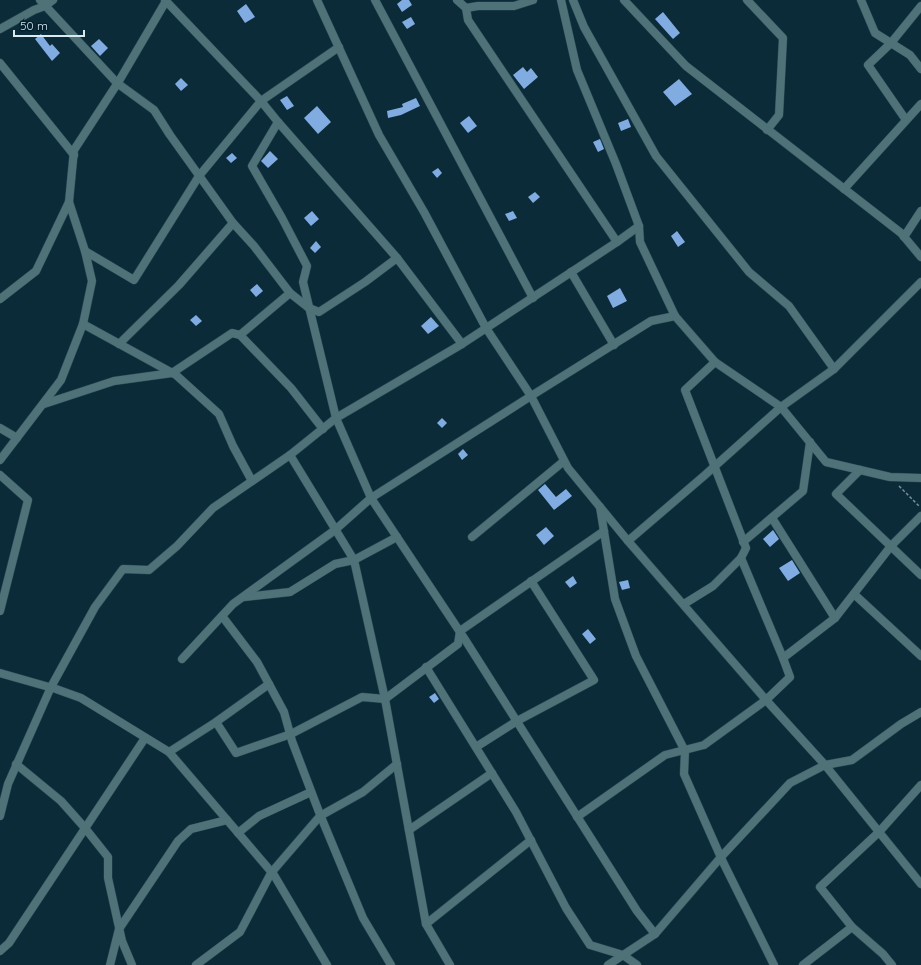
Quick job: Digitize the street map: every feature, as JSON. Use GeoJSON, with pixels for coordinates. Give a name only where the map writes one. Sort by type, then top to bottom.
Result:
{"type":"FeatureCollection","features":[{"type":"Feature","properties":{"kind":"street"},"geometry":{"type":"LineString","coordinates":[[0,29],[34,10],[42,3],[53,0]]}},
{"type":"Feature","properties":{"kind":"street"},"geometry":{"type":"LineString","coordinates":[[0,300],[36,271],[68,202],[74,150],[117,83],[165,0],[261,101],[397,258],[462,344]]}},
{"type":"Feature","properties":{"kind":"street"},"geometry":{"type":"LineString","coordinates":[[375,0],[533,298]]}},
{"type":"Feature","properties":{"kind":"street"},"geometry":{"type":"LineString","coordinates":[[457,0],[466,8],[468,20],[617,242]]}},
{"type":"Feature","properties":{"kind":"street"},"geometry":{"type":"LineString","coordinates":[[466,8],[478,6],[514,6],[532,0]]}},
{"type":"Feature","properties":{"kind":"street"},"geometry":{"type":"LineString","coordinates":[[561,0],[577,70],[616,164],[639,226],[640,242],[675,316],[715,362],[781,407],[826,462],[890,477],[919,477]]}},
{"type":"Feature","properties":{"kind":"street"},"geometry":{"type":"LineString","coordinates":[[574,0],[584,27],[656,156],[749,272],[789,306],[834,369]]}},
{"type":"Feature","properties":{"kind":"street"},"geometry":{"type":"LineString","coordinates":[[624,0],[686,66],[901,233],[921,257]]}},
{"type":"Feature","properties":{"kind":"street"},"geometry":{"type":"LineString","coordinates":[[747,0],[783,38],[778,115],[767,130]]}},
{"type":"Feature","properties":{"kind":"street"},"geometry":{"type":"LineString","coordinates":[[861,0],[875,33],[910,55],[921,69]]}},
{"type":"Feature","properties":{"kind":"street"},"geometry":{"type":"LineString","coordinates":[[320,1],[378,136],[424,212],[486,328],[531,396],[568,468],[628,541],[766,700],[825,765],[921,884]]}},
{"type":"Feature","properties":{"kind":"street"},"geometry":{"type":"LineString","coordinates":[[42,3],[117,83],[154,110],[170,135],[233,223],[254,246],[290,293],[309,308],[319,312],[365,282],[397,258]]}},
{"type":"Feature","properties":{"kind":"street"},"geometry":{"type":"LineString","coordinates":[[906,120],[868,65],[891,43],[921,6]]}},
{"type":"Feature","properties":{"kind":"street"},"geometry":{"type":"LineString","coordinates":[[85,251],[134,280],[199,176],[261,101],[339,47]]}},
{"type":"Feature","properties":{"kind":"street"},"geometry":{"type":"LineString","coordinates":[[0,63],[74,155]]}},
{"type":"Feature","properties":{"kind":"street"},"geometry":{"type":"LineString","coordinates":[[844,189],[921,104]]}},
{"type":"Feature","properties":{"kind":"street"},"geometry":{"type":"LineString","coordinates":[[278,122],[252,166],[282,218],[307,266],[303,282],[336,418],[371,498],[460,631],[637,911],[655,934]]}},
{"type":"Feature","properties":{"kind":"street"},"geometry":{"type":"LineString","coordinates":[[0,460],[61,380],[83,324],[92,282],[85,251],[68,202]]}},
{"type":"Feature","properties":{"kind":"street"},"geometry":{"type":"LineString","coordinates":[[904,237],[921,211]]}},
{"type":"Feature","properties":{"kind":"street"},"geometry":{"type":"LineString","coordinates":[[119,344],[180,285],[233,223]]}},
{"type":"Feature","properties":{"kind":"street"},"geometry":{"type":"LineString","coordinates":[[1,810],[8,784],[50,687],[94,607],[123,569],[149,570],[177,546],[213,508],[290,455],[336,418],[462,344],[639,226]]}},
{"type":"Feature","properties":{"kind":"street"},"geometry":{"type":"LineString","coordinates":[[571,272],[614,344]]}},
{"type":"Feature","properties":{"kind":"street"},"geometry":{"type":"LineString","coordinates":[[628,541],[781,407],[834,369],[921,282]]}},
{"type":"Feature","properties":{"kind":"street"},"geometry":{"type":"LineString","coordinates":[[240,335],[290,293]]}},
{"type":"Feature","properties":{"kind":"street"},"geometry":{"type":"LineString","coordinates":[[182,659],[233,604],[335,530],[371,498],[651,321],[675,316]]}},
{"type":"Feature","properties":{"kind":"street"},"geometry":{"type":"LineString","coordinates":[[83,324],[176,375],[219,414],[233,446],[252,481]]}},
{"type":"Feature","properties":{"kind":"street"},"geometry":{"type":"LineString","coordinates":[[44,404],[114,381],[172,373],[232,333],[240,335],[291,388],[323,429]]}},
{"type":"Feature","properties":{"kind":"street"},"geometry":{"type":"LineString","coordinates":[[684,604],[713,586],[741,558],[746,548],[685,390],[715,362]]}},
{"type":"Feature","properties":{"kind":"street"},"geometry":{"type":"LineString","coordinates":[[0,428],[16,438]]}},
{"type":"Feature","properties":{"kind":"street"},"geometry":{"type":"LineString","coordinates":[[743,542],[803,491],[810,442]]}},
{"type":"Feature","properties":{"kind":"street"},"geometry":{"type":"LineString","coordinates":[[290,455],[354,560],[385,699],[426,924],[450,965]]}},
{"type":"Feature","properties":{"kind":"street"},"geometry":{"type":"LineString","coordinates":[[472,537],[564,460]]}},
{"type":"Feature","properties":{"kind":"street"},"geometry":{"type":"LineString","coordinates":[[860,470],[836,494],[921,575]]}},
{"type":"Feature","properties":{"kind":"street"},"geometry":{"type":"LineString","coordinates":[[0,474],[28,500],[0,611]]}},
{"type":"Feature","properties":{"kind":"street"},"geometry":{"type":"LineString","coordinates":[[600,506],[615,599],[636,656],[684,751],[684,774],[721,857],[774,965]]}},
{"type":"Feature","properties":{"kind":"street"},"geometry":{"type":"LineString","coordinates":[[783,658],[834,618],[891,546],[921,516]]}},
{"type":"Feature","properties":{"kind":"street"},"geometry":{"type":"LineString","coordinates":[[772,518],[834,618]]}},
{"type":"Feature","properties":{"kind":"street"},"geometry":{"type":"LineString","coordinates":[[216,722],[236,753],[290,734],[362,697],[385,699],[458,644],[460,631],[604,531]]}},
{"type":"Feature","properties":{"kind":"street"},"geometry":{"type":"LineString","coordinates":[[243,597],[290,592],[335,564],[354,560],[397,537]]}},
{"type":"Feature","properties":{"kind":"street"},"geometry":{"type":"LineString","coordinates":[[577,817],[664,755],[704,745],[766,700],[790,677],[741,558]]}},
{"type":"Feature","properties":{"kind":"street"},"geometry":{"type":"LineString","coordinates":[[476,747],[517,721],[594,680],[531,581]]}},
{"type":"Feature","properties":{"kind":"street"},"geometry":{"type":"LineString","coordinates":[[854,594],[921,656]]}},
{"type":"Feature","properties":{"kind":"street"},"geometry":{"type":"LineString","coordinates":[[222,616],[257,662],[284,712],[290,734],[320,816],[363,918],[391,965]]}},
{"type":"Feature","properties":{"kind":"street"},"geometry":{"type":"LineString","coordinates":[[426,667],[516,812],[566,908],[590,945],[623,955],[638,965]]}},
{"type":"Feature","properties":{"kind":"street"},"geometry":{"type":"LineString","coordinates":[[0,673],[50,687],[81,698],[169,752],[271,872],[327,965]]}},
{"type":"Feature","properties":{"kind":"street"},"geometry":{"type":"LineString","coordinates":[[169,752],[216,722],[269,684]]}},
{"type":"Feature","properties":{"kind":"street"},"geometry":{"type":"LineString","coordinates":[[608,965],[655,934],[721,857],[790,783],[825,765],[852,760],[901,724],[921,712]]}},
{"type":"Feature","properties":{"kind":"street"},"geometry":{"type":"LineString","coordinates":[[0,951],[9,943],[145,738]]}},
{"type":"Feature","properties":{"kind":"street"},"geometry":{"type":"LineString","coordinates":[[16,764],[61,801],[108,857],[108,878],[119,929],[122,941],[132,965]]}},
{"type":"Feature","properties":{"kind":"street"},"geometry":{"type":"LineString","coordinates":[[196,965],[240,932],[271,872],[320,816],[363,792],[397,764]]}},
{"type":"Feature","properties":{"kind":"street"},"geometry":{"type":"LineString","coordinates":[[409,830],[492,773]]}},
{"type":"Feature","properties":{"kind":"street"},"geometry":{"type":"LineString","coordinates":[[892,965],[883,954],[852,927],[820,887],[879,832],[921,786]]}},
{"type":"Feature","properties":{"kind":"street"},"geometry":{"type":"LineString","coordinates":[[238,833],[260,816],[311,792]]}},
{"type":"Feature","properties":{"kind":"street"},"geometry":{"type":"LineString","coordinates":[[110,965],[119,929],[178,841],[191,829],[227,820]]}},
{"type":"Feature","properties":{"kind":"street"},"geometry":{"type":"LineString","coordinates":[[426,924],[531,840]]}},
{"type":"Feature","properties":{"kind":"street"},"geometry":{"type":"LineString","coordinates":[[803,965],[852,927]]}},
{"type":"Feature","properties":{"kind":"path"},"geometry":{"type":"LineString","coordinates":[[890,477],[921,509]]}},
{"type":"Feature","properties":{"kind":"building"},"geometry":{"type":"Polygon","coordinates":[[[402,0],[409,0],[412,5],[402,12],[397,4],[402,0]]]}},
{"type":"Feature","properties":{"kind":"building"},"geometry":{"type":"Polygon","coordinates":[[[246,4],[255,17],[245,23],[237,11],[246,4]]]}},
{"type":"Feature","properties":{"kind":"building"},"geometry":{"type":"Polygon","coordinates":[[[663,12],[680,33],[673,39],[655,19],[663,12]]]}},
{"type":"Feature","properties":{"kind":"building"},"geometry":{"type":"Polygon","coordinates":[[[411,17],[415,24],[407,29],[402,22],[411,17]]]}},
{"type":"Feature","properties":{"kind":"building"},"geometry":{"type":"Polygon","coordinates":[[[41,34],[50,46],[52,44],[60,53],[52,61],[35,39],[41,34]]]}},
{"type":"Feature","properties":{"kind":"building"},"geometry":{"type":"Polygon","coordinates":[[[99,39],[108,48],[100,56],[91,46],[99,39]]]}},
{"type":"Feature","properties":{"kind":"building"},"geometry":{"type":"Polygon","coordinates":[[[523,67],[527,72],[531,68],[538,77],[524,89],[513,75],[523,67]]]}},
{"type":"Feature","properties":{"kind":"building"},"geometry":{"type":"Polygon","coordinates":[[[181,78],[188,85],[181,91],[175,84],[181,78]]]}},
{"type":"Feature","properties":{"kind":"building"},"geometry":{"type":"Polygon","coordinates":[[[679,79],[692,94],[675,106],[663,92],[679,79]]]}},
{"type":"Feature","properties":{"kind":"building"},"geometry":{"type":"Polygon","coordinates":[[[287,96],[294,106],[287,110],[280,100],[287,96]]]}},
{"type":"Feature","properties":{"kind":"building"},"geometry":{"type":"Polygon","coordinates":[[[416,98],[420,106],[401,115],[388,118],[387,111],[403,107],[402,104],[416,98]]]}},
{"type":"Feature","properties":{"kind":"building"},"geometry":{"type":"Polygon","coordinates":[[[317,106],[331,122],[318,134],[304,118],[317,106]]]}},
{"type":"Feature","properties":{"kind":"building"},"geometry":{"type":"Polygon","coordinates":[[[469,116],[477,126],[468,133],[460,123],[469,116]]]}},
{"type":"Feature","properties":{"kind":"building"},"geometry":{"type":"Polygon","coordinates":[[[628,119],[631,127],[621,131],[618,123],[628,119]]]}},
{"type":"Feature","properties":{"kind":"building"},"geometry":{"type":"Polygon","coordinates":[[[600,139],[604,149],[598,152],[593,142],[600,139]]]}},
{"type":"Feature","properties":{"kind":"building"},"geometry":{"type":"Polygon","coordinates":[[[270,151],[278,159],[268,168],[261,161],[270,151]]]}},
{"type":"Feature","properties":{"kind":"building"},"geometry":{"type":"Polygon","coordinates":[[[232,153],[237,158],[231,163],[226,158],[232,153]]]}},
{"type":"Feature","properties":{"kind":"building"},"geometry":{"type":"Polygon","coordinates":[[[438,168],[442,173],[437,178],[432,172],[438,168]]]}},
{"type":"Feature","properties":{"kind":"building"},"geometry":{"type":"Polygon","coordinates":[[[535,192],[540,197],[533,203],[528,197],[535,192]]]}},
{"type":"Feature","properties":{"kind":"building"},"geometry":{"type":"Polygon","coordinates":[[[312,211],[319,219],[311,226],[304,218],[312,211]]]}},
{"type":"Feature","properties":{"kind":"building"},"geometry":{"type":"Polygon","coordinates":[[[513,211],[517,218],[509,221],[505,214],[513,211]]]}},
{"type":"Feature","properties":{"kind":"building"},"geometry":{"type":"Polygon","coordinates":[[[677,231],[685,242],[678,247],[671,236],[677,231]]]}},
{"type":"Feature","properties":{"kind":"building"},"geometry":{"type":"Polygon","coordinates":[[[316,241],[321,247],[315,253],[310,248],[316,241]]]}},
{"type":"Feature","properties":{"kind":"building"},"geometry":{"type":"Polygon","coordinates":[[[257,284],[263,291],[256,297],[250,290],[257,284]]]}},
{"type":"Feature","properties":{"kind":"building"},"geometry":{"type":"Polygon","coordinates":[[[620,288],[627,301],[613,308],[607,296],[620,288]]]}},
{"type":"Feature","properties":{"kind":"building"},"geometry":{"type":"Polygon","coordinates":[[[196,315],[202,321],[196,326],[190,320],[196,315]]]}},
{"type":"Feature","properties":{"kind":"building"},"geometry":{"type":"Polygon","coordinates":[[[431,317],[439,326],[428,334],[421,326],[431,317]]]}},
{"type":"Feature","properties":{"kind":"building"},"geometry":{"type":"Polygon","coordinates":[[[442,418],[447,423],[442,428],[437,423],[442,418]]]}},
{"type":"Feature","properties":{"kind":"building"},"geometry":{"type":"Polygon","coordinates":[[[463,449],[468,455],[462,460],[458,454],[463,449]]]}},
{"type":"Feature","properties":{"kind":"building"},"geometry":{"type":"Polygon","coordinates":[[[545,484],[556,497],[566,489],[572,496],[554,510],[538,490],[545,484]]]}},
{"type":"Feature","properties":{"kind":"building"},"geometry":{"type":"Polygon","coordinates":[[[546,527],[554,536],[544,545],[536,535],[546,527]]]}},
{"type":"Feature","properties":{"kind":"building"},"geometry":{"type":"Polygon","coordinates":[[[773,530],[779,539],[770,547],[763,539],[773,530]]]}},
{"type":"Feature","properties":{"kind":"building"},"geometry":{"type":"Polygon","coordinates":[[[792,560],[800,573],[788,581],[779,568],[792,560]]]}},
{"type":"Feature","properties":{"kind":"building"},"geometry":{"type":"Polygon","coordinates":[[[573,576],[577,583],[570,588],[565,582],[573,576]]]}},
{"type":"Feature","properties":{"kind":"building"},"geometry":{"type":"Polygon","coordinates":[[[628,580],[630,588],[622,590],[619,582],[628,580]]]}},
{"type":"Feature","properties":{"kind":"building"},"geometry":{"type":"Polygon","coordinates":[[[588,629],[596,639],[590,644],[582,634],[588,629]]]}},
{"type":"Feature","properties":{"kind":"building"},"geometry":{"type":"Polygon","coordinates":[[[435,693],[439,699],[434,703],[429,697],[435,693]]]}}]}
